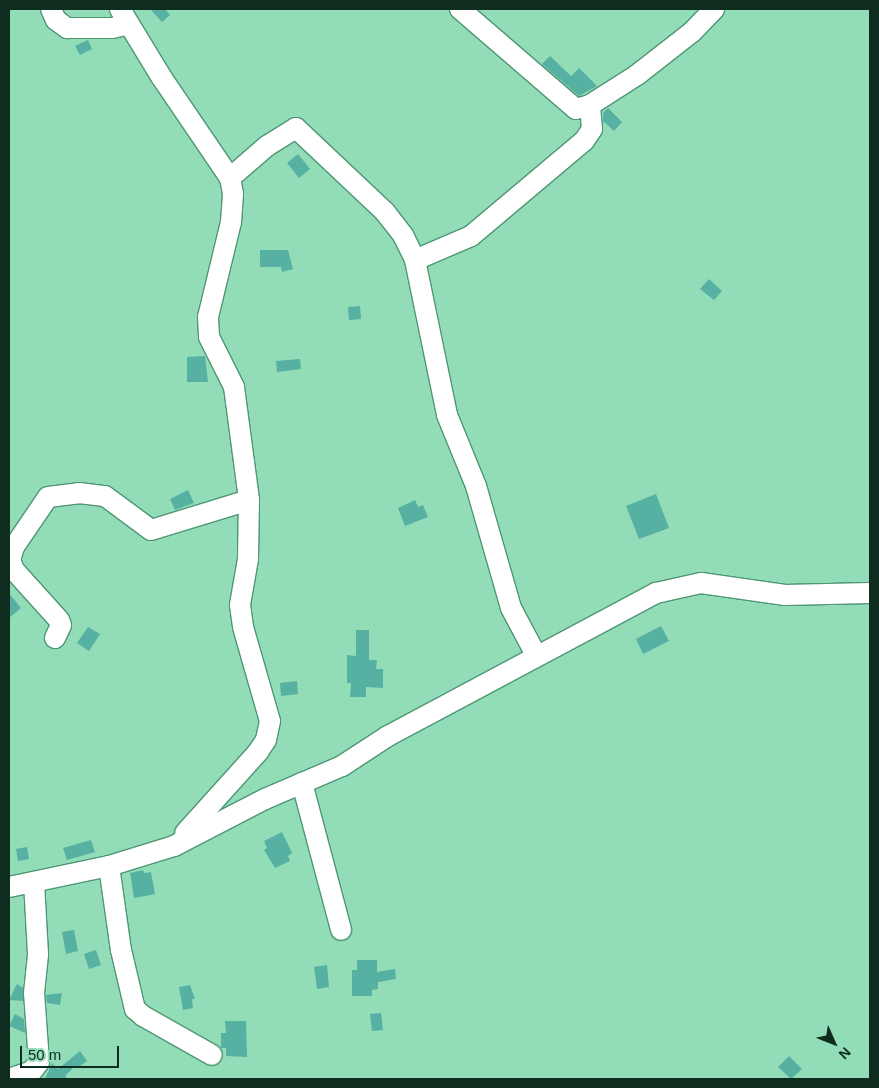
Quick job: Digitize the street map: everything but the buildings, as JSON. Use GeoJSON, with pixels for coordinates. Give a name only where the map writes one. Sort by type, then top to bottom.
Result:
{"type":"FeatureCollection","features":[{"type":"Feature","properties":{"kind":"street"},"geometry":{"type":"LineString","coordinates":[[50,9],[56,20],[67,28],[112,28],[124,17],[230,178],[233,194],[231,222],[208,317],[209,337],[234,387],[249,500],[248,559],[240,605],[243,627],[270,721],[266,740],[235,781],[174,846]]}},
{"type":"Feature","properties":{"kind":"street"},"geometry":{"type":"LineString","coordinates":[[460,9],[573,108],[590,106],[663,56],[714,9]]}},
{"type":"Feature","properties":{"kind":"street"},"geometry":{"type":"LineString","coordinates":[[415,260],[471,236],[584,141],[592,129],[590,106]]}},
{"type":"Feature","properties":{"kind":"street"},"geometry":{"type":"LineString","coordinates":[[230,178],[267,146],[296,128],[385,212],[403,235],[415,260],[447,415],[476,486],[511,608],[536,655]]}},
{"type":"Feature","properties":{"kind":"street"},"geometry":{"type":"LineString","coordinates":[[55,638],[61,625],[59,620],[14,570],[10,560],[14,547],[48,498],[79,493],[105,496],[151,530],[249,500]]}},
{"type":"Feature","properties":{"kind":"street"},"geometry":{"type":"LineString","coordinates":[[9,887],[109,866],[174,846],[302,783],[342,766],[388,736],[536,655],[656,593],[701,583],[786,595],[870,593]]}},
{"type":"Feature","properties":{"kind":"street"},"geometry":{"type":"LineString","coordinates":[[302,783],[341,930]]}},
{"type":"Feature","properties":{"kind":"street"},"geometry":{"type":"LineString","coordinates":[[109,866],[121,950],[135,1009],[143,1016],[212,1055]]}},
{"type":"Feature","properties":{"kind":"street"},"geometry":{"type":"LineString","coordinates":[[9,1079],[32,1071],[39,1062],[34,992],[38,954],[34,882]]}}]}
